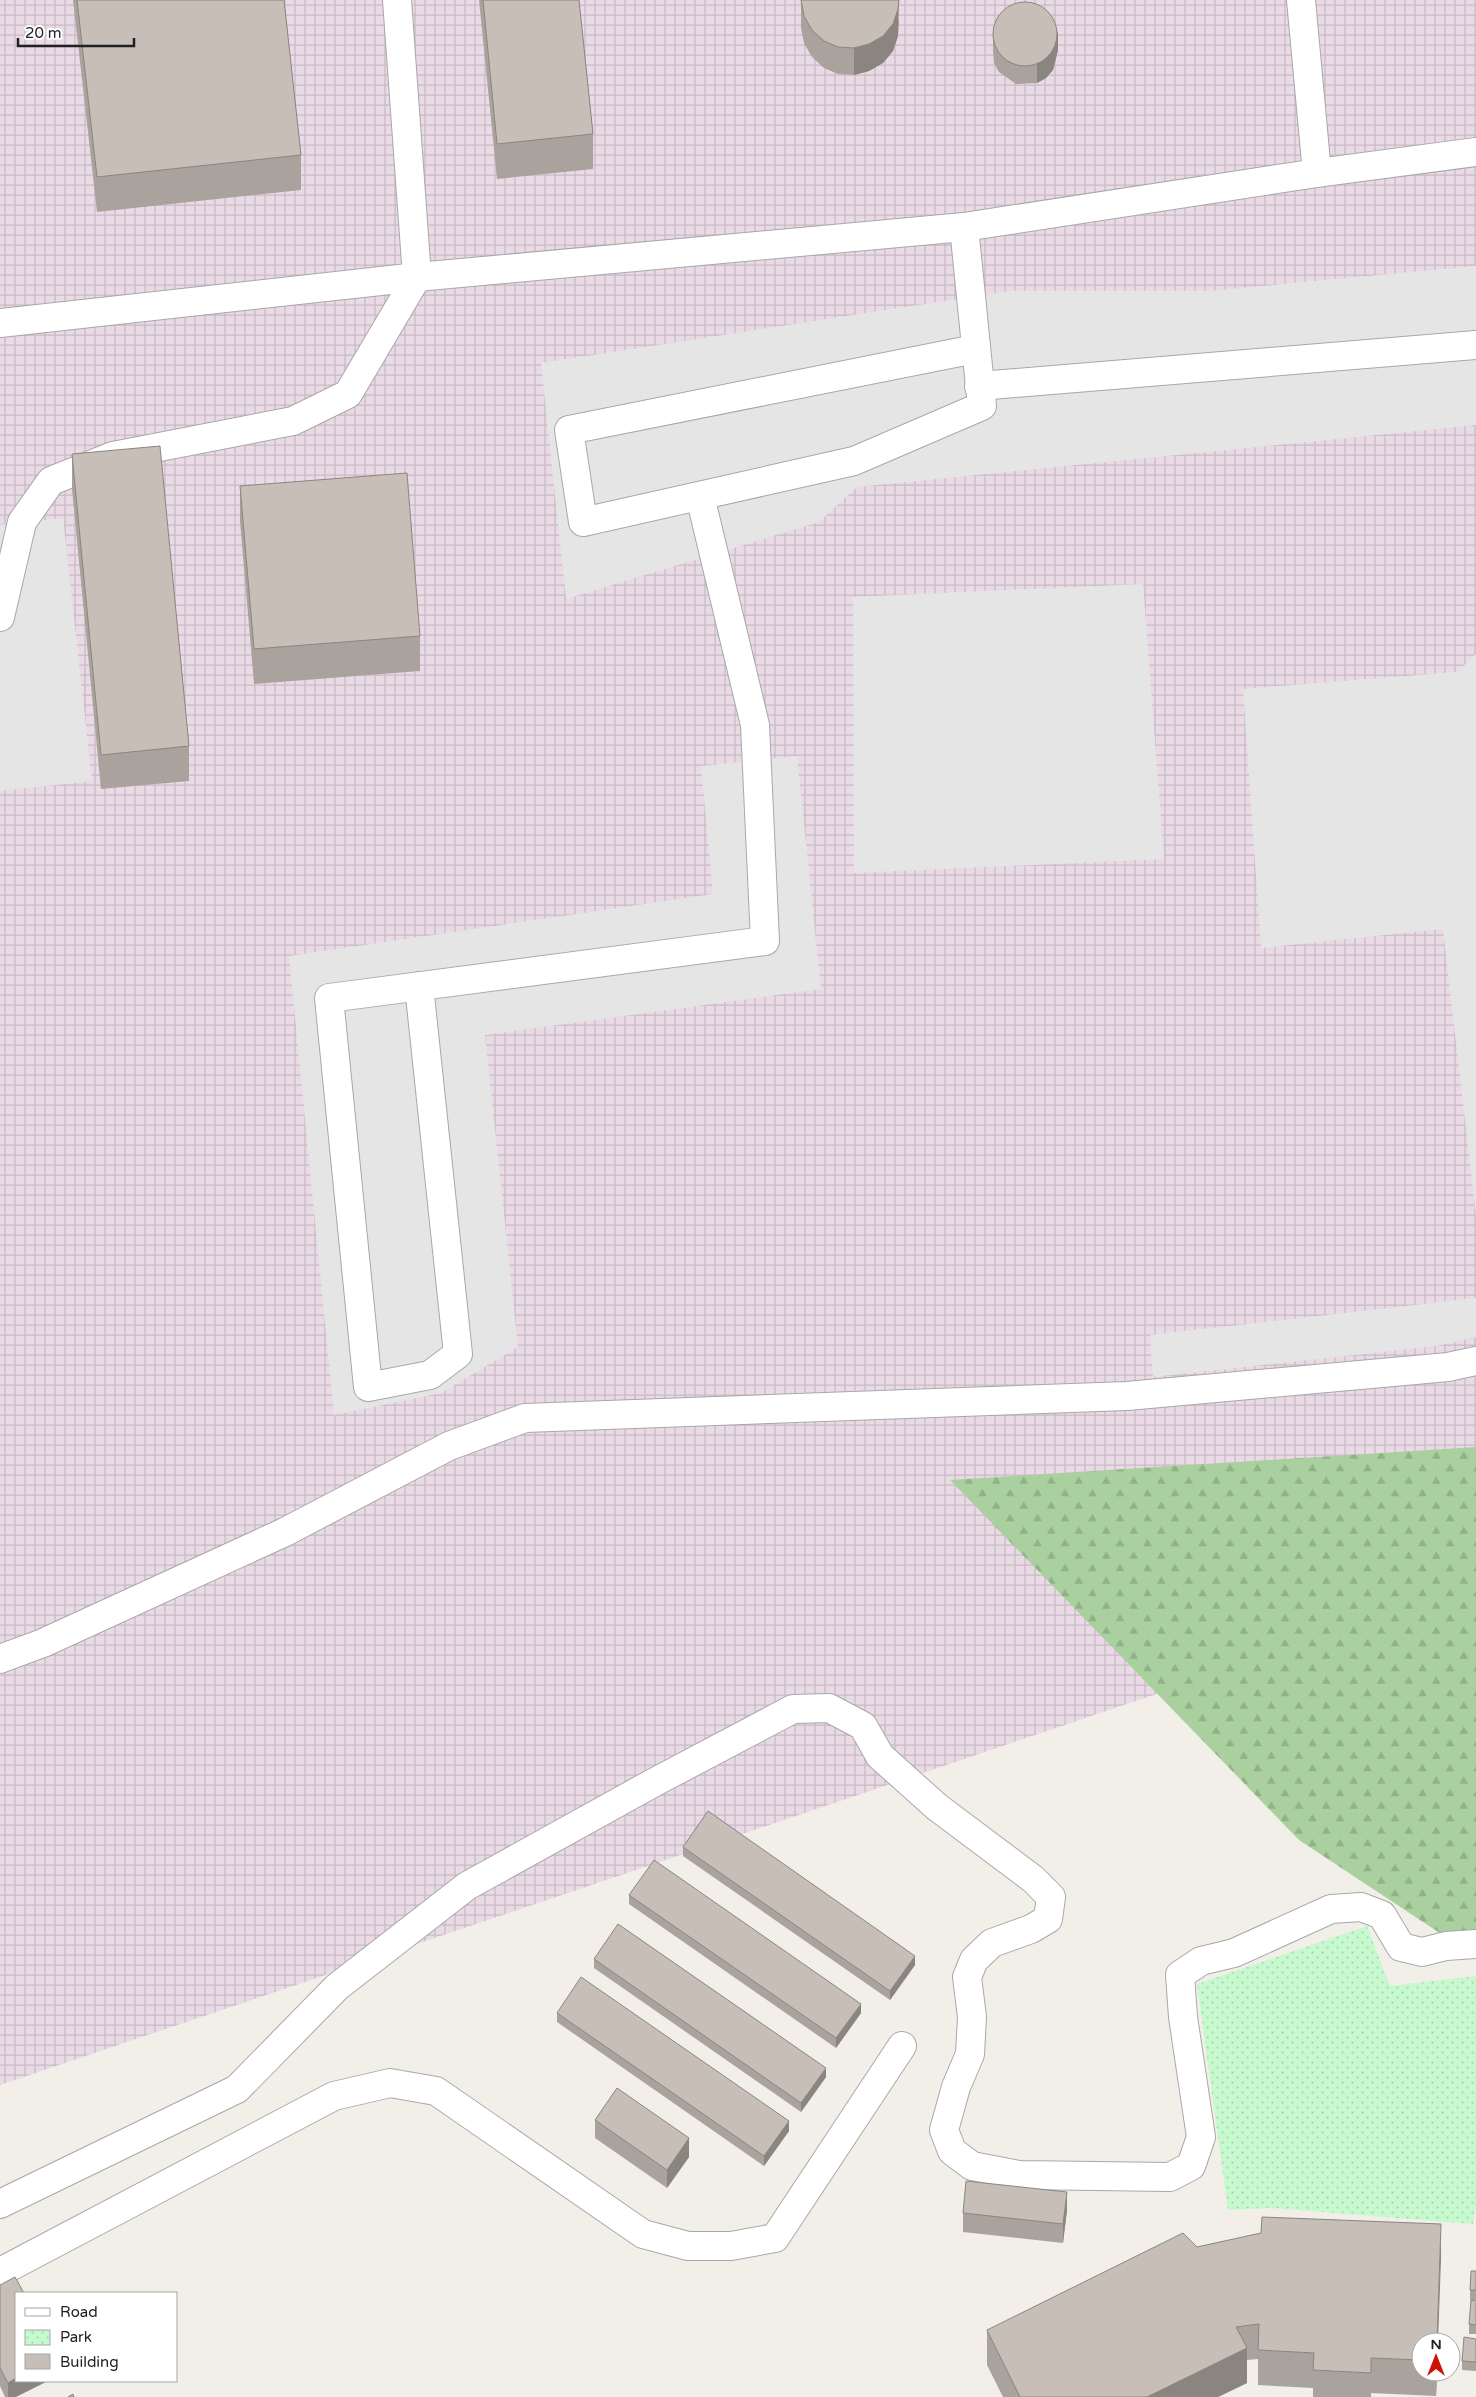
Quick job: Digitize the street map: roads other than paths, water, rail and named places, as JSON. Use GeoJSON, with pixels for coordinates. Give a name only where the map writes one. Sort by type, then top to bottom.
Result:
{"type":"FeatureCollection","features":[{"type":"Feature","properties":{"kind":"street"},"geometry":{"type":"LineString","coordinates":[[0,617],[22,522],[51,481],[113,456],[293,421],[348,394],[417,277],[397,0]]}},
{"type":"Feature","properties":{"kind":"street"},"geometry":{"type":"LineString","coordinates":[[1302,0],[1317,173]]}},
{"type":"Feature","properties":{"kind":"street"},"geometry":{"type":"LineString","coordinates":[[0,323],[417,277],[964,227],[1317,173],[1476,152]]}},
{"type":"Feature","properties":{"kind":"street"},"geometry":{"type":"LineString","coordinates":[[964,227],[982,406],[854,461],[583,522],[569,430],[975,349]]}},
{"type":"Feature","properties":{"kind":"street"},"geometry":{"type":"LineString","coordinates":[[979,386],[1476,345]]}},
{"type":"Feature","properties":{"kind":"street"},"geometry":{"type":"LineString","coordinates":[[419,986],[458,1354],[430,1375],[368,1387],[329,998],[419,986],[765,941],[755,725],[700,496]]}},
{"type":"Feature","properties":{"kind":"street"},"geometry":{"type":"LineString","coordinates":[[0,1659],[43,1643],[284,1532],[449,1446],[525,1418],[1127,1396],[1448,1367],[1476,1362]]}},
{"type":"Feature","properties":{"kind":"street"},"geometry":{"type":"LineString","coordinates":[[0,2204],[237,2089],[337,1987],[466,1886],[653,1783],[793,1709],[830,1708],[863,1726],[880,1756],[937,1807],[1033,1879],[1051,1897],[1048,1919],[1031,1929],[992,1943],[974,1960],[967,1977],[972,2018],[970,2054],[956,2087],[944,2130],[952,2151],[972,2166],[1019,2175],[1170,2177],[1191,2166],[1201,2137],[1183,2018],[1180,1975],[1201,1961],[1234,1953],[1331,1909],[1361,1907],[1382,1915],[1401,1947],[1422,1952],[1446,1946],[1476,1944]]}},
{"type":"Feature","properties":{"kind":"street"},"geometry":{"type":"LineString","coordinates":[[0,2272],[334,2096],[390,2083],[436,2091],[643,2234],[688,2246],[732,2246],[774,2238],[902,2046]]}}]}
